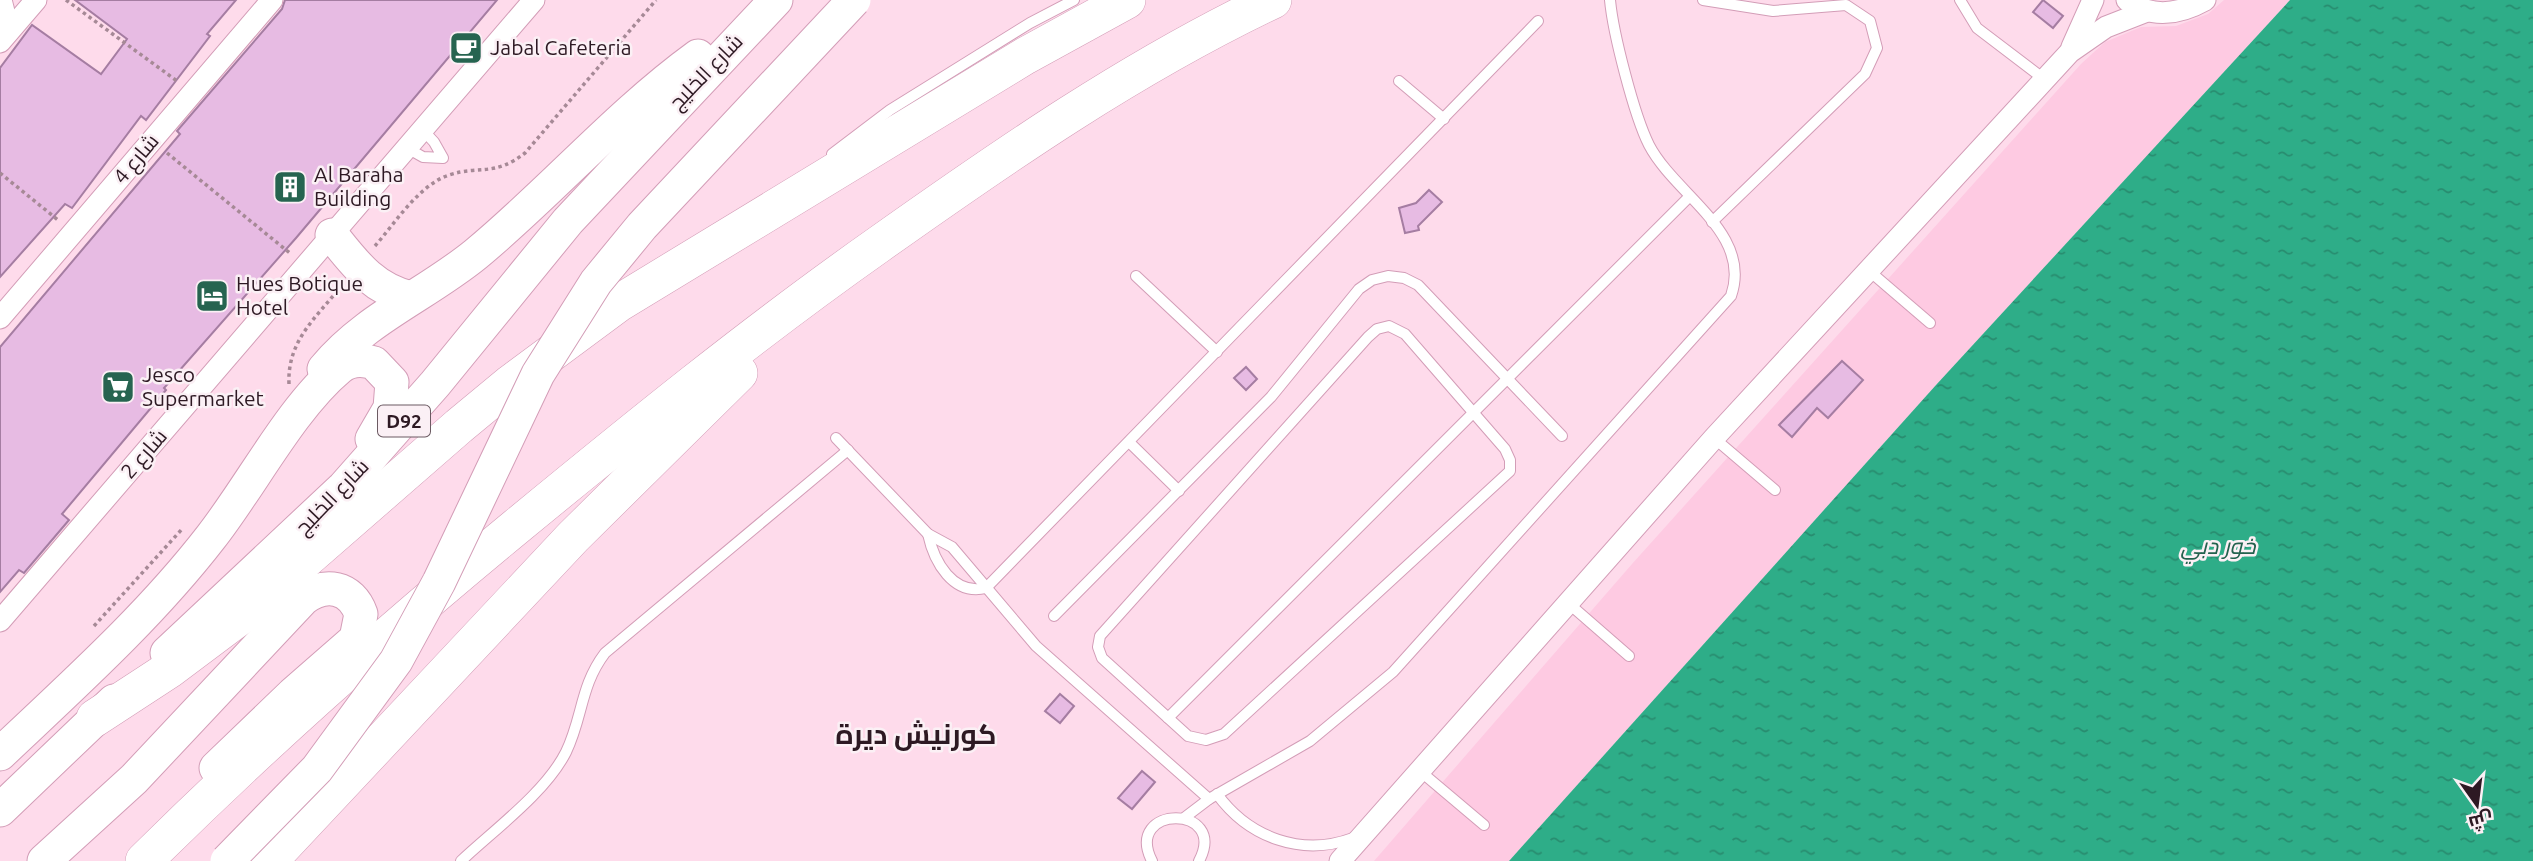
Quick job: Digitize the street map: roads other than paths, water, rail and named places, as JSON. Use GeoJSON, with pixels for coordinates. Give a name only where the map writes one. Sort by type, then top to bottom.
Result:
{"type":"FeatureCollection","features":[{"type":"Feature","properties":{"kind":"highway"},"geometry":{"type":"LineString","coordinates":[[95,718],[170,669],[242,615],[459,426],[565,342],[676,267],[1025,56],[1127,0]]}},
{"type":"Feature","properties":{"kind":"highway"},"geometry":{"type":"LineString","coordinates":[[144,861],[275,734],[415,609],[711,368],[1018,146],[1128,77],[1273,0]]}},
{"type":"Feature","properties":{"kind":"highway"},"geometry":{"type":"LineString","coordinates":[[269,861],[495,618],[667,442],[783,331],[904,226]]}},
{"type":"Feature","properties":{"kind":"main road"},"geometry":{"type":"LineString","coordinates":[[228,861],[317,769],[346,734],[396,661],[439,582],[538,374],[596,282],[642,226],[854,0]]}},
{"type":"Feature","properties":{"kind":"main road"},"geometry":{"type":"LineString","coordinates":[[286,430],[307,391],[334,356],[367,326],[451,273],[494,239],[660,85],[771,4]]}},
{"type":"Feature","properties":{"kind":"main road","name":"شارع الخليج"},"geometry":{"type":"LineString","coordinates":[[0,810],[95,718],[289,542],[344,487],[435,384],[568,221],[771,4]]}},
{"type":"Feature","properties":{"kind":"main road"},"geometry":{"type":"LineString","coordinates":[[332,235],[365,276],[387,290],[411,298]]}},
{"type":"Feature","properties":{"kind":"main road"},"geometry":{"type":"LineString","coordinates":[[0,754],[157,602],[210,538],[286,430],[341,366],[357,360],[374,363],[382,368],[391,382],[393,399],[344,487]]}},
{"type":"Feature","properties":{"kind":"main road"},"geometry":{"type":"LineString","coordinates":[[44,861],[143,769],[303,599],[319,589],[329,588],[346,593],[361,614],[356,639],[257,727],[127,861]]}},
{"type":"Feature","properties":{"kind":"street"},"geometry":{"type":"LineString","coordinates":[[1,0],[4,37]]}},
{"type":"Feature","properties":{"kind":"street"},"geometry":{"type":"LineString","coordinates":[[4,37],[36,0]]}},
{"type":"Feature","properties":{"kind":"street","name":"شارع 4"},"geometry":{"type":"LineString","coordinates":[[0,318],[272,0]]}},
{"type":"Feature","properties":{"kind":"street","name":"شارع 2"},"geometry":{"type":"LineString","coordinates":[[0,621],[534,0]]}},
{"type":"Feature","properties":{"kind":"street"},"geometry":{"type":"LineString","coordinates":[[2070,52],[2093,0]]}},
{"type":"Feature","properties":{"kind":"street"},"geometry":{"type":"LineString","coordinates":[[2127,0],[2147,10],[2168,13],[2189,9],[2205,0]]}},
{"type":"Feature","properties":{"kind":"street"},"geometry":{"type":"LineString","coordinates":[[1340,861],[1714,438],[2044,79],[2070,52],[2106,26],[2147,10]]}},
{"type":"Feature","properties":{"kind":"lane"},"geometry":{"type":"LineString","coordinates":[[825,160],[890,110],[1030,23],[1074,0]]}},
{"type":"Feature","properties":{"kind":"lane"},"geometry":{"type":"LineString","coordinates":[[1184,818],[1213,797],[1310,741],[1393,672],[1719,313],[1731,296],[1736,266],[1731,247],[1663,167],[1644,133],[1610,0]]}},
{"type":"Feature","properties":{"kind":"lane"},"geometry":{"type":"LineString","coordinates":[[1703,0],[1773,11],[1846,5],[1870,21],[1877,39],[1875,58],[1865,74],[1712,222]]}},
{"type":"Feature","properties":{"kind":"lane"},"geometry":{"type":"LineString","coordinates":[[1960,0],[1977,29],[2044,79]]}},
{"type":"Feature","properties":{"kind":"lane"},"geometry":{"type":"LineString","coordinates":[[928,534],[937,561],[953,581],[965,588],[986,588],[1538,21]]}},
{"type":"Feature","properties":{"kind":"lane"},"geometry":{"type":"LineString","coordinates":[[1399,81],[1444,119]]}},
{"type":"Feature","properties":{"kind":"lane"},"geometry":{"type":"LineString","coordinates":[[407,148],[423,157],[443,158],[434,142],[422,130]]}},
{"type":"Feature","properties":{"kind":"lane"},"geometry":{"type":"LineString","coordinates":[[761,216],[816,168]]}},
{"type":"Feature","properties":{"kind":"lane"},"geometry":{"type":"LineString","coordinates":[[1168,718],[1689,197]]}},
{"type":"Feature","properties":{"kind":"lane"},"geometry":{"type":"LineString","coordinates":[[1867,269],[1930,323]]}},
{"type":"Feature","properties":{"kind":"lane"},"geometry":{"type":"LineString","coordinates":[[1136,276],[1217,352]]}},
{"type":"Feature","properties":{"kind":"lane"},"geometry":{"type":"LineString","coordinates":[[1054,616],[1271,397],[1359,289],[1372,280],[1396,276],[1418,285],[1562,436]]}},
{"type":"Feature","properties":{"kind":"lane"},"geometry":{"type":"LineString","coordinates":[[1383,327],[1401,330],[1508,454],[1510,471],[1224,734],[1213,740],[1194,738],[1168,718],[1102,658],[1098,647],[1100,636],[1372,333],[1383,327]]}},
{"type":"Feature","properties":{"kind":"lane"},"geometry":{"type":"LineString","coordinates":[[836,438],[928,534],[952,547],[1036,646],[1254,830],[1283,842],[1324,846],[1363,835]]}},
{"type":"Feature","properties":{"kind":"lane"},"geometry":{"type":"LineString","coordinates":[[1714,438],[1775,490]]}},
{"type":"Feature","properties":{"kind":"lane"},"geometry":{"type":"LineString","coordinates":[[1129,442],[1180,491]]}},
{"type":"Feature","properties":{"kind":"lane"},"geometry":{"type":"LineString","coordinates":[[461,861],[556,769],[572,738],[584,689],[605,653],[848,450]]}},
{"type":"Feature","properties":{"kind":"lane"},"geometry":{"type":"LineString","coordinates":[[1567,602],[1629,656]]}},
{"type":"Feature","properties":{"kind":"lane"},"geometry":{"type":"LineString","coordinates":[[1420,771],[1484,825]]}},
{"type":"Feature","properties":{"kind":"lane"},"geometry":{"type":"LineString","coordinates":[[1152,861],[1147,843],[1153,827],[1167,818],[1192,821],[1202,835],[1204,851],[1199,861]]}},
{"type":"Feature","properties":{"kind":"water","name":"خور دبي"},"geometry":{"type":"Polygon","coordinates":[[[2290,0],[2533,0],[2533,861],[1509,861],[1936,385],[2290,0]]]}},
{"type":"Feature","properties":{"kind":"place","name":"Jabal Cafeteria"},"geometry":{"type":"Point","coordinates":[466,48]}},
{"type":"Feature","properties":{"kind":"place","name":"Al Baraha Building"},"geometry":{"type":"Point","coordinates":[290,187]}},
{"type":"Feature","properties":{"kind":"place","name":"Hues Botique Hotel"},"geometry":{"type":"Point","coordinates":[212,296]}},
{"type":"Feature","properties":{"kind":"place","name":"Jesco Supermarket"},"geometry":{"type":"Point","coordinates":[118,387]}},
{"type":"Feature","properties":{"kind":"district","name":"كورنيش ديرة"},"geometry":{"type":"Point","coordinates":[916,734]}}]}
